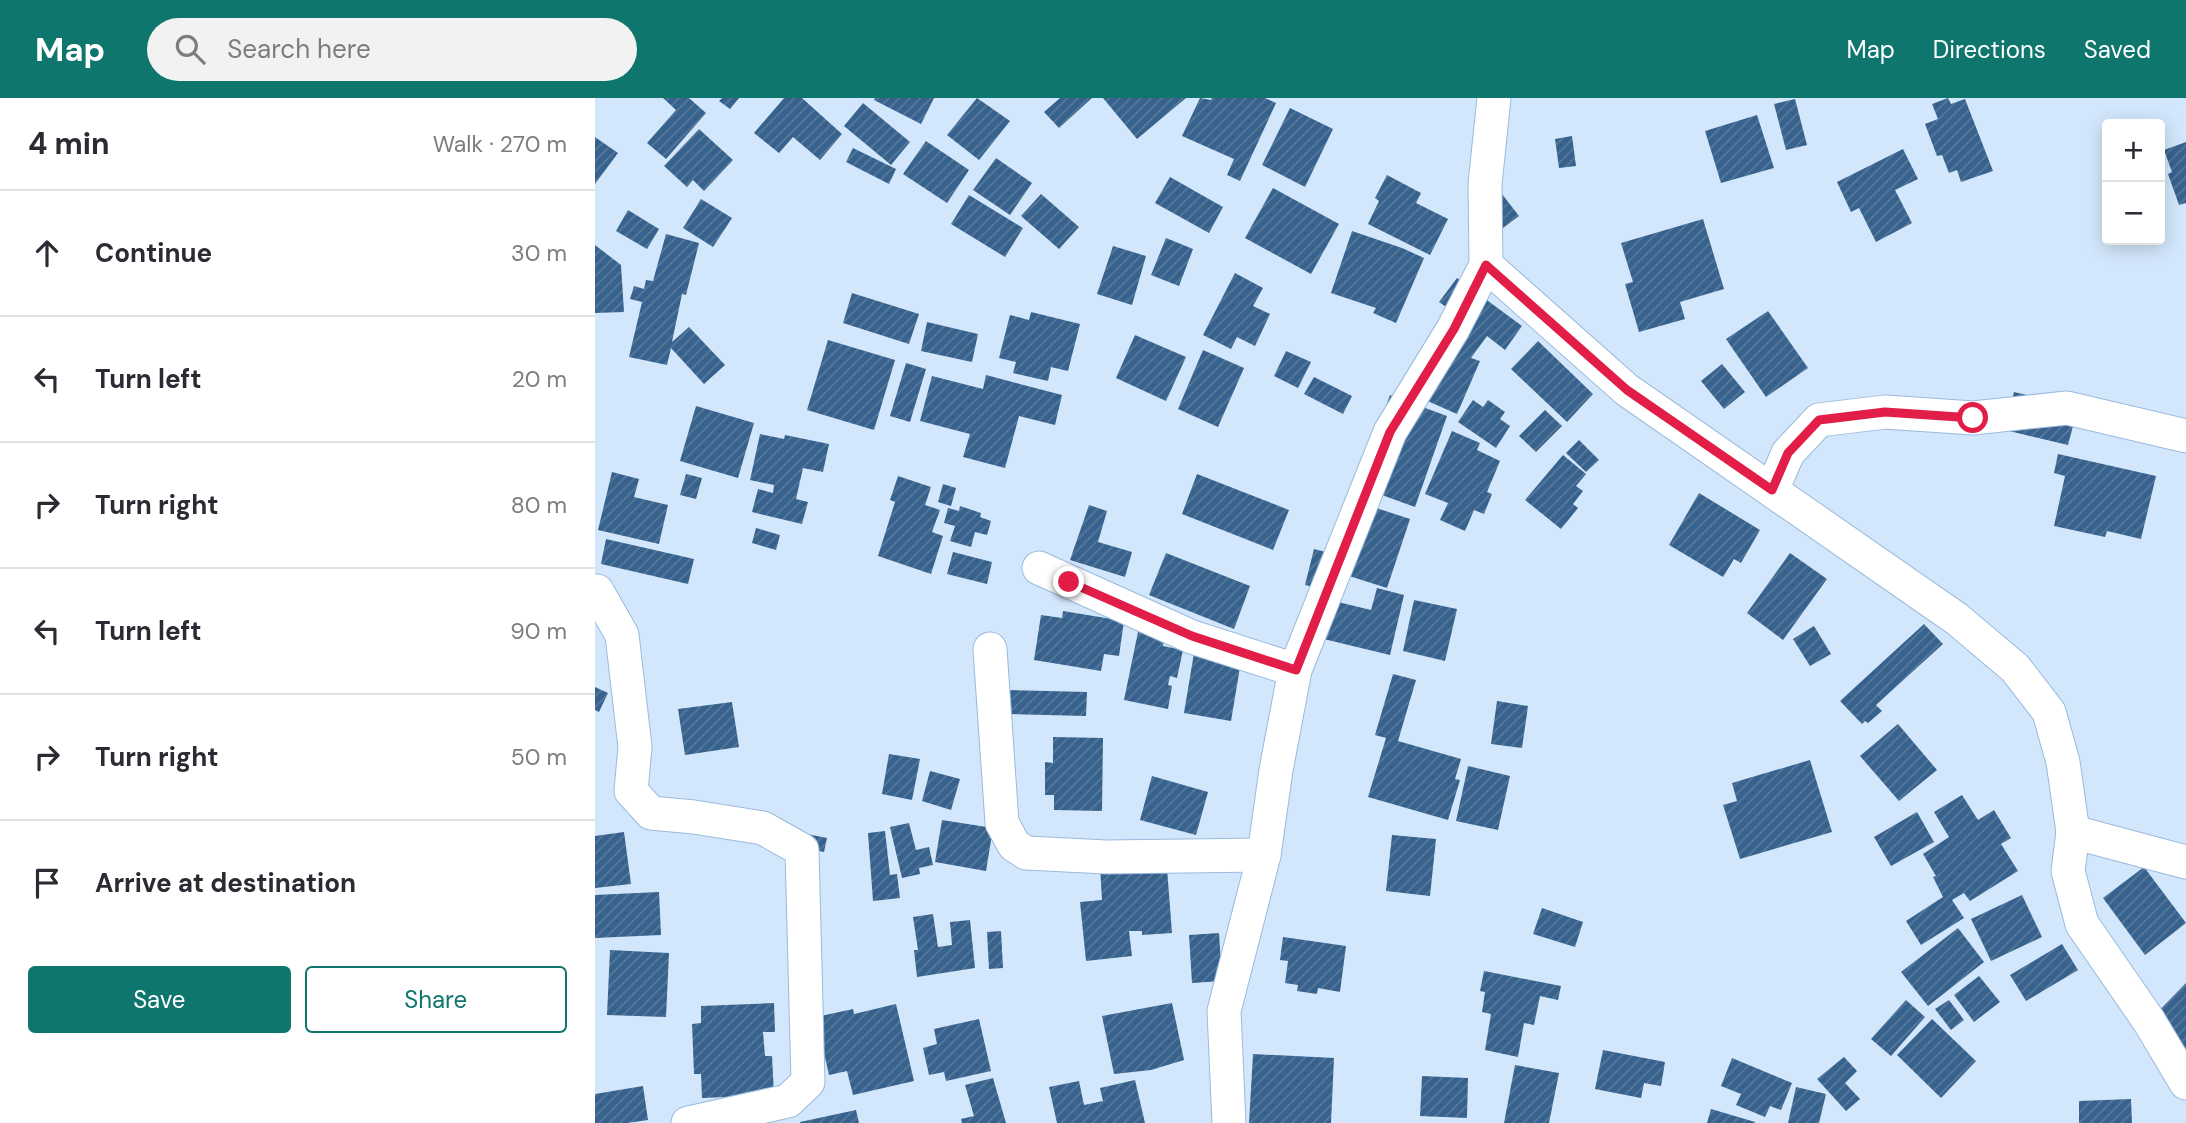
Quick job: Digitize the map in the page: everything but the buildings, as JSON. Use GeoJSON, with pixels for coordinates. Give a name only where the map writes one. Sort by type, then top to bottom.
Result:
{"type":"FeatureCollection","features":[{"type":"Feature","properties":{"kind":"street"},"geometry":{"type":"LineString","coordinates":[[1229,1123],[1224,1011],[1263,855],[1276,770],[1296,670],[1390,432],[1454,329],[1486,265],[1485,184],[1494,98]]}},
{"type":"Feature","properties":{"kind":"street"},"geometry":{"type":"LineString","coordinates":[[1486,265],[1627,390],[1957,619],[2015,668],[2049,712],[2063,762],[2073,832],[2068,872],[2082,924],[2149,1021],[2186,1083]]}},
{"type":"Feature","properties":{"kind":"street"},"geometry":{"type":"LineString","coordinates":[[1772,490],[1788,453],[1819,420],[1885,412],[1973,418],[2067,408],[2186,436]]}},
{"type":"Feature","properties":{"kind":"street"},"geometry":{"type":"LineString","coordinates":[[1039,568],[1192,636],[1296,670]]}},
{"type":"Feature","properties":{"kind":"street"},"geometry":{"type":"LineString","coordinates":[[597,591],[622,635],[635,747],[631,791],[651,813],[762,828],[802,850],[808,1082],[788,1101],[688,1123]]}},
{"type":"Feature","properties":{"kind":"street"},"geometry":{"type":"LineString","coordinates":[[990,649],[1002,823],[1014,845],[1026,853],[1106,857],[1263,855]]}},
{"type":"Feature","properties":{"kind":"street"},"geometry":{"type":"LineString","coordinates":[[2073,832],[2186,862]]}},
{"type":"Feature","properties":{"kind":"route"},"geometry":{"type":"LineString","coordinates":[[1069,582],[1192,636],[1296,670],[1390,432],[1454,329],[1486,265],[1627,390],[1772,490],[1788,453],[1819,420],[1885,412],[1973,418]]}}]}
